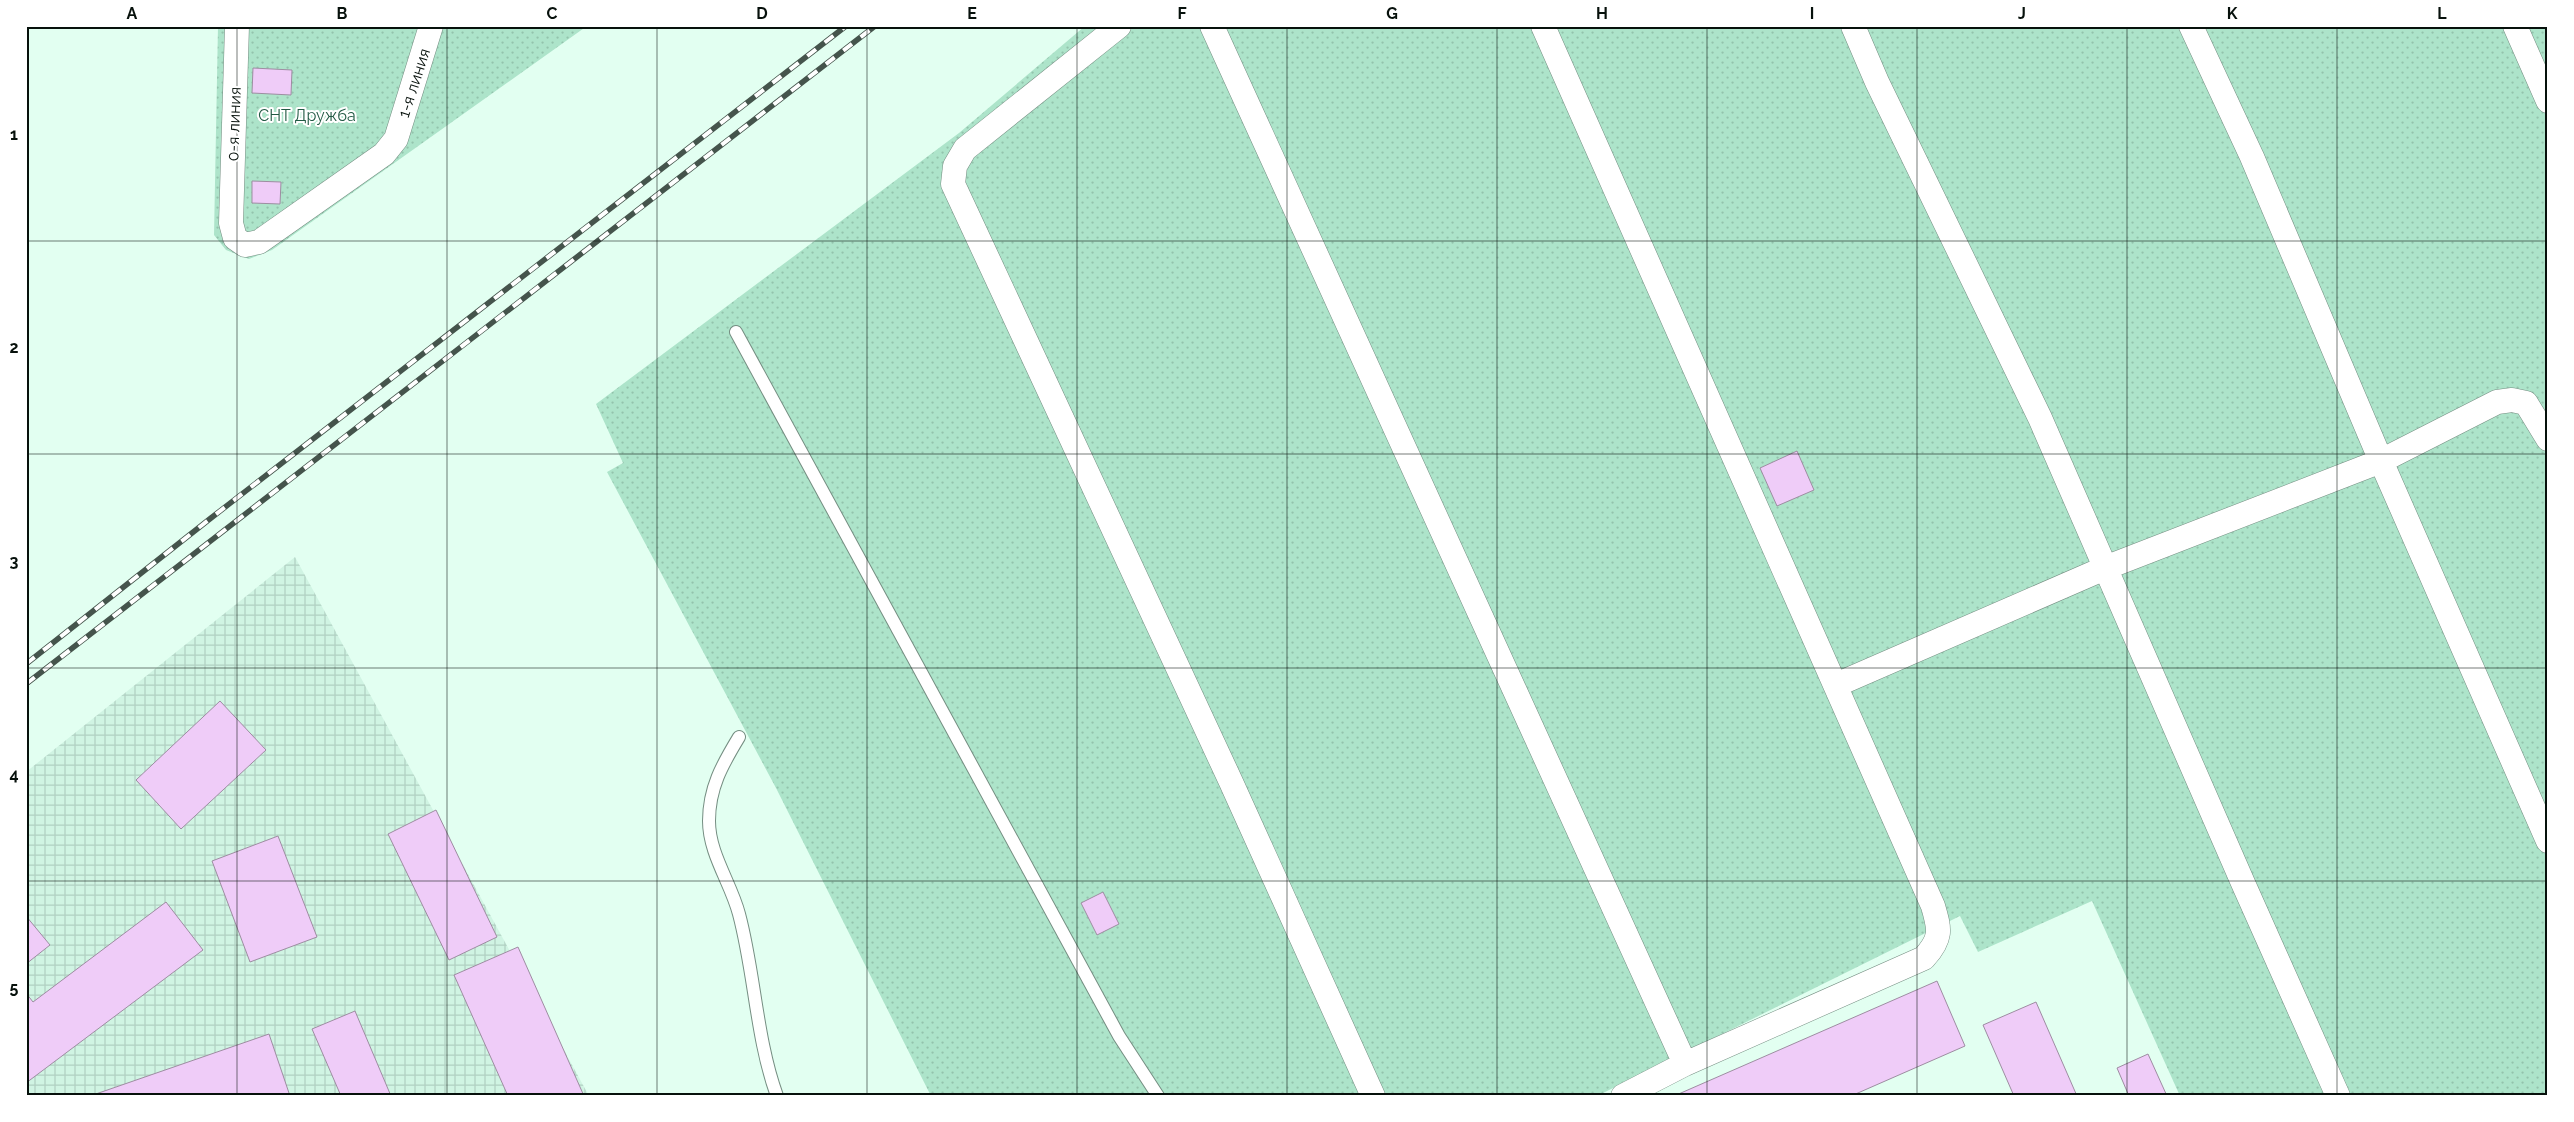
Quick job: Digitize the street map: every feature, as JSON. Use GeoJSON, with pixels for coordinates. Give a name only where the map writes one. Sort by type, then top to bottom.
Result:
{"type":"FeatureCollection","features":[{"type":"Feature","properties":{"kind":"street","name":"0-я линия"},"geometry":{"type":"LineString","coordinates":[[237,26],[231,223],[235,238],[244,245],[259,242],[384,154],[396,139]]}},
{"type":"Feature","properties":{"kind":"street","name":"1-я линия"},"geometry":{"type":"LineString","coordinates":[[396,139],[432,26]]}},
{"type":"Feature","properties":{"kind":"street"},"geometry":{"type":"LineString","coordinates":[[1119,26],[965,149],[955,166],[953,184],[1231,782],[1373,1096]]}},
{"type":"Feature","properties":{"kind":"street"},"geometry":{"type":"LineString","coordinates":[[1212,26],[1685,1064]]}},
{"type":"Feature","properties":{"kind":"street"},"geometry":{"type":"LineString","coordinates":[[1543,26],[1836,685],[1933,906],[1939,928],[1936,944],[1924,958],[1685,1064],[1623,1096]]}},
{"type":"Feature","properties":{"kind":"street"},"geometry":{"type":"LineString","coordinates":[[1853,26],[1877,82],[2040,418],[2338,1096]]}},
{"type":"Feature","properties":{"kind":"street"},"geometry":{"type":"LineString","coordinates":[[2191,26],[2256,167],[2381,461],[2548,841]]}},
{"type":"Feature","properties":{"kind":"street"},"geometry":{"type":"LineString","coordinates":[[2515,26],[2548,101]]}},
{"type":"Feature","properties":{"kind":"street"},"geometry":{"type":"LineString","coordinates":[[1836,685],[2105,568],[2381,461],[2497,402],[2512,400],[2526,403],[2548,439]]}},
{"type":"Feature","properties":{"kind":"lane"},"geometry":{"type":"LineString","coordinates":[[736,332],[1119,1036],[1158,1096]]}},
{"type":"Feature","properties":{"kind":"lane"},"geometry":{"type":"LineString","coordinates":[[738,737],[720,768],[712,790],[709,823],[712,848],[727,878],[739,913],[767,1068],[777,1096]]}},
{"type":"Feature","properties":{"kind":"shaded area"},"geometry":{"type":"Polygon","coordinates":[[[295,557],[589,1096],[26,1096],[26,772],[295,557]]]}},
{"type":"Feature","properties":{"kind":"green space","name":"СНТ Дружба"},"geometry":{"type":"Polygon","coordinates":[[[218,26],[587,26],[272,250],[249,259],[226,250],[214,235],[218,26]]]}},
{"type":"Feature","properties":{"kind":"green space"},"geometry":{"type":"Polygon","coordinates":[[[1085,26],[2548,26],[2548,1096],[2180,1096],[2092,901],[1978,952],[1960,916],[1597,1096],[931,1096],[776,788],[607,472],[623,463],[596,404],[959,133],[1085,26]]]}},
{"type":"Feature","properties":{"kind":"building"},"geometry":{"type":"Polygon","coordinates":[[[253,68],[292,70],[291,95],[252,93],[253,68]]]}},
{"type":"Feature","properties":{"kind":"building"},"geometry":{"type":"Polygon","coordinates":[[[252,181],[281,182],[280,204],[252,203],[252,181]]]}},
{"type":"Feature","properties":{"kind":"building"},"geometry":{"type":"Polygon","coordinates":[[[1797,451],[1814,490],[1777,506],[1760,468],[1797,451]]]}},
{"type":"Feature","properties":{"kind":"building"},"geometry":{"type":"Polygon","coordinates":[[[220,701],[266,750],[181,829],[136,780],[220,701]]]}},
{"type":"Feature","properties":{"kind":"building"},"geometry":{"type":"Polygon","coordinates":[[[436,810],[497,937],[449,960],[388,834],[436,810]]]}},
{"type":"Feature","properties":{"kind":"building"},"geometry":{"type":"Polygon","coordinates":[[[278,836],[317,937],[250,962],[212,861],[278,836]]]}},
{"type":"Feature","properties":{"kind":"building"},"geometry":{"type":"Polygon","coordinates":[[[1103,892],[1119,924],[1097,935],[1081,903],[1103,892]]]}},
{"type":"Feature","properties":{"kind":"building"},"geometry":{"type":"Polygon","coordinates":[[[166,902],[203,950],[26,1083],[26,993],[33,1002],[166,902]]]}},
{"type":"Feature","properties":{"kind":"building"},"geometry":{"type":"Polygon","coordinates":[[[26,916],[50,945],[26,964],[26,916]]]}},
{"type":"Feature","properties":{"kind":"building"},"geometry":{"type":"Polygon","coordinates":[[[518,947],[584,1096],[508,1096],[454,975],[518,947]]]}},
{"type":"Feature","properties":{"kind":"building"},"geometry":{"type":"Polygon","coordinates":[[[1937,981],[1965,1046],[1851,1096],[1674,1096],[1937,981]]]}},
{"type":"Feature","properties":{"kind":"building"},"geometry":{"type":"Polygon","coordinates":[[[2036,1002],[2077,1096],[2014,1096],[1983,1025],[2036,1002]]]}},
{"type":"Feature","properties":{"kind":"building"},"geometry":{"type":"Polygon","coordinates":[[[355,1011],[391,1096],[341,1096],[312,1029],[355,1011]]]}},
{"type":"Feature","properties":{"kind":"building"},"geometry":{"type":"Polygon","coordinates":[[[269,1034],[290,1096],[90,1096],[269,1034]]]}},
{"type":"Feature","properties":{"kind":"building"},"geometry":{"type":"Polygon","coordinates":[[[2148,1054],[2167,1096],[2129,1096],[2117,1068],[2148,1054]]]}},
{"type":"Feature","properties":{"kind":"railway"},"geometry":{"type":"LineString","coordinates":[[26,664],[211,518],[846,26]]}},
{"type":"Feature","properties":{"kind":"railway"},"geometry":{"type":"LineString","coordinates":[[26,684],[875,26]]}}]}
